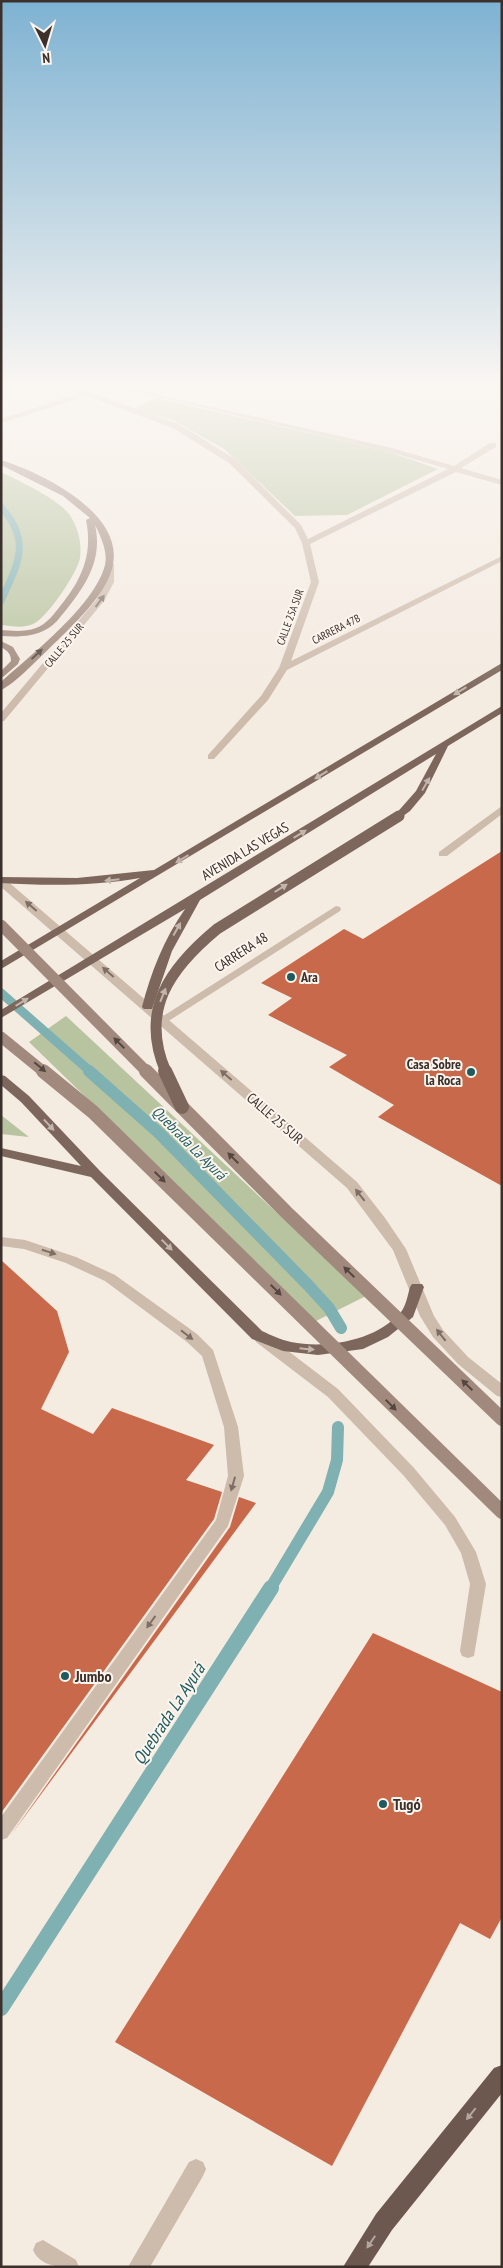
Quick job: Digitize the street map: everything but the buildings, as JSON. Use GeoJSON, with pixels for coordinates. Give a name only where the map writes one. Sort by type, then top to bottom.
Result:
{"type":"FeatureCollection","features":[{"type":"Feature","properties":{"kind":"highway"},"geometry":{"type":"LineString","coordinates":[[354,2267],[384,2222],[502,2076]]}},
{"type":"Feature","properties":{"kind":"main road","name":"CALLE 25 SUR"},"geometry":{"type":"LineString","coordinates":[[1,687],[56,635],[94,594],[110,564],[105,540],[86,508],[51,487]]}},
{"type":"Feature","properties":{"kind":"main road"},"geometry":{"type":"LineString","coordinates":[[1,633],[27,633],[47,626],[85,578],[92,564],[94,542],[86,508]]}},
{"type":"Feature","properties":{"kind":"main road"},"geometry":{"type":"LineString","coordinates":[[1,644],[12,649],[16,655],[15,662],[1,676]]}},
{"type":"Feature","properties":{"kind":"main road","name":"AVENIDA LAS VEGAS"},"geometry":{"type":"LineString","coordinates":[[5,964],[502,666]]}},
{"type":"Feature","properties":{"kind":"main road","name":"AVENIDA LAS VEGAS"},"geometry":{"type":"LineString","coordinates":[[1,1014],[94,960],[502,709]]}},
{"type":"Feature","properties":{"kind":"main road"},"geometry":{"type":"LineString","coordinates":[[182,1107],[160,1057],[154,1029],[158,1008],[177,968],[194,947],[217,929],[399,816],[410,806],[424,788],[444,746]]}},
{"type":"Feature","properties":{"kind":"main road"},"geometry":{"type":"LineString","coordinates":[[1,881],[69,883],[116,880],[160,872]]}},
{"type":"Feature","properties":{"kind":"main road"},"geometry":{"type":"LineString","coordinates":[[148,1008],[159,967],[167,947],[199,896]]}},
{"type":"Feature","properties":{"kind":"main road"},"geometry":{"type":"LineString","coordinates":[[1,925],[286,1212],[502,1419]]}},
{"type":"Feature","properties":{"kind":"main road"},"geometry":{"type":"LineString","coordinates":[[1,1037],[93,1112],[502,1512]]}},
{"type":"Feature","properties":{"kind":"main road"},"geometry":{"type":"LineString","coordinates":[[1,1079],[25,1099],[95,1174],[257,1335],[288,1347],[318,1350],[358,1345],[383,1333],[408,1314],[417,1287]]}},
{"type":"Feature","properties":{"kind":"main road"},"geometry":{"type":"LineString","coordinates":[[1,1152],[95,1174]]}},
{"type":"Feature","properties":{"kind":"street","name":"CALLE 25A SUR"},"geometry":{"type":"LineString","coordinates":[[258,487],[298,526],[306,543],[315,582],[284,668]]}},
{"type":"Feature","properties":{"kind":"street"},"geometry":{"type":"LineString","coordinates":[[306,543],[419,487]]}},
{"type":"Feature","properties":{"kind":"street","name":"CARRERA 47B"},"geometry":{"type":"LineString","coordinates":[[284,668],[502,558]]}},
{"type":"Feature","properties":{"kind":"street","name":"CALLE 25 SUR"},"geometry":{"type":"LineString","coordinates":[[1,719],[100,601],[110,582],[110,564]]}},
{"type":"Feature","properties":{"kind":"street"},"geometry":{"type":"LineString","coordinates":[[211,757],[265,698],[284,668]]}},
{"type":"Feature","properties":{"kind":"street"},"geometry":{"type":"LineString","coordinates":[[443,854],[502,809]]}},
{"type":"Feature","properties":{"kind":"street","name":"CALLE 25 SUR"},"geometry":{"type":"LineString","coordinates":[[1,881],[352,1185],[388,1231],[405,1259],[431,1322],[450,1347],[477,1373],[502,1392]]}},
{"type":"Feature","properties":{"kind":"street","name":"CARRERA 48"},"geometry":{"type":"LineString","coordinates":[[163,1020],[336,909]]}},
{"type":"Feature","properties":{"kind":"street"},"geometry":{"type":"LineString","coordinates":[[1,1241],[26,1245],[71,1260],[110,1278],[192,1338],[208,1354],[218,1382],[230,1427],[236,1476],[223,1522],[1,1832]]}},
{"type":"Feature","properties":{"kind":"street"},"geometry":{"type":"LineString","coordinates":[[257,1335],[333,1393],[409,1472],[450,1521],[468,1552],[478,1584],[468,1651]]}},
{"type":"Feature","properties":{"kind":"street"},"geometry":{"type":"LineString","coordinates":[[138,2267],[196,2170]]}},
{"type":"Feature","properties":{"kind":"street"},"geometry":{"type":"LineString","coordinates":[[43,2250],[69,2267]]}},
{"type":"Feature","properties":{"kind":"green space"},"geometry":{"type":"Polygon","coordinates":[[[1,487],[30,487],[56,502],[69,514],[79,535],[80,558],[68,583],[41,619],[27,626],[1,625],[1,487]]]}},
{"type":"Feature","properties":{"kind":"green space"},"geometry":{"type":"Polygon","coordinates":[[[264,487],[403,487],[347,515],[295,516],[264,487]]]}},
{"type":"Feature","properties":{"kind":"green space"},"geometry":{"type":"Polygon","coordinates":[[[66,1016],[366,1296],[316,1321],[29,1042],[66,1016]]]}},
{"type":"Feature","properties":{"kind":"green space"},"geometry":{"type":"Polygon","coordinates":[[[1,1115],[29,1137],[1,1134],[1,1115]]]}},
{"type":"Feature","properties":{"kind":"waterway","name":"Quebrada La Ayurá"},"geometry":{"type":"LineString","coordinates":[[1,507],[11,520],[19,542],[17,564],[1,601]]}},
{"type":"Feature","properties":{"kind":"waterway","name":"Quebrada La Ayurá"},"geometry":{"type":"LineString","coordinates":[[1,993],[91,1072]]}},
{"type":"Feature","properties":{"kind":"waterway","name":"Quebrada La Ayurá"},"geometry":{"type":"LineString","coordinates":[[89,1071],[159,1133],[308,1285],[329,1308],[341,1328]]}},
{"type":"Feature","properties":{"kind":"waterway","name":"Quebrada La Ayurá"},"geometry":{"type":"LineString","coordinates":[[270,1589],[328,1492],[337,1460],[338,1427]]}},
{"type":"Feature","properties":{"kind":"waterway","name":"Quebrada La Ayurá"},"geometry":{"type":"LineString","coordinates":[[1,2008],[271,1588]]}},
{"type":"Feature","properties":{"kind":"place","name":"Ara"},"geometry":{"type":"Point","coordinates":[291,977]}},
{"type":"Feature","properties":{"kind":"place","name":"Casa Sobre la Roca"},"geometry":{"type":"Point","coordinates":[471,1072]}},
{"type":"Feature","properties":{"kind":"place","name":"Jumbo"},"geometry":{"type":"Point","coordinates":[65,1676]}},
{"type":"Feature","properties":{"kind":"place","name":"Tugó"},"geometry":{"type":"Point","coordinates":[383,1804]}}]}
